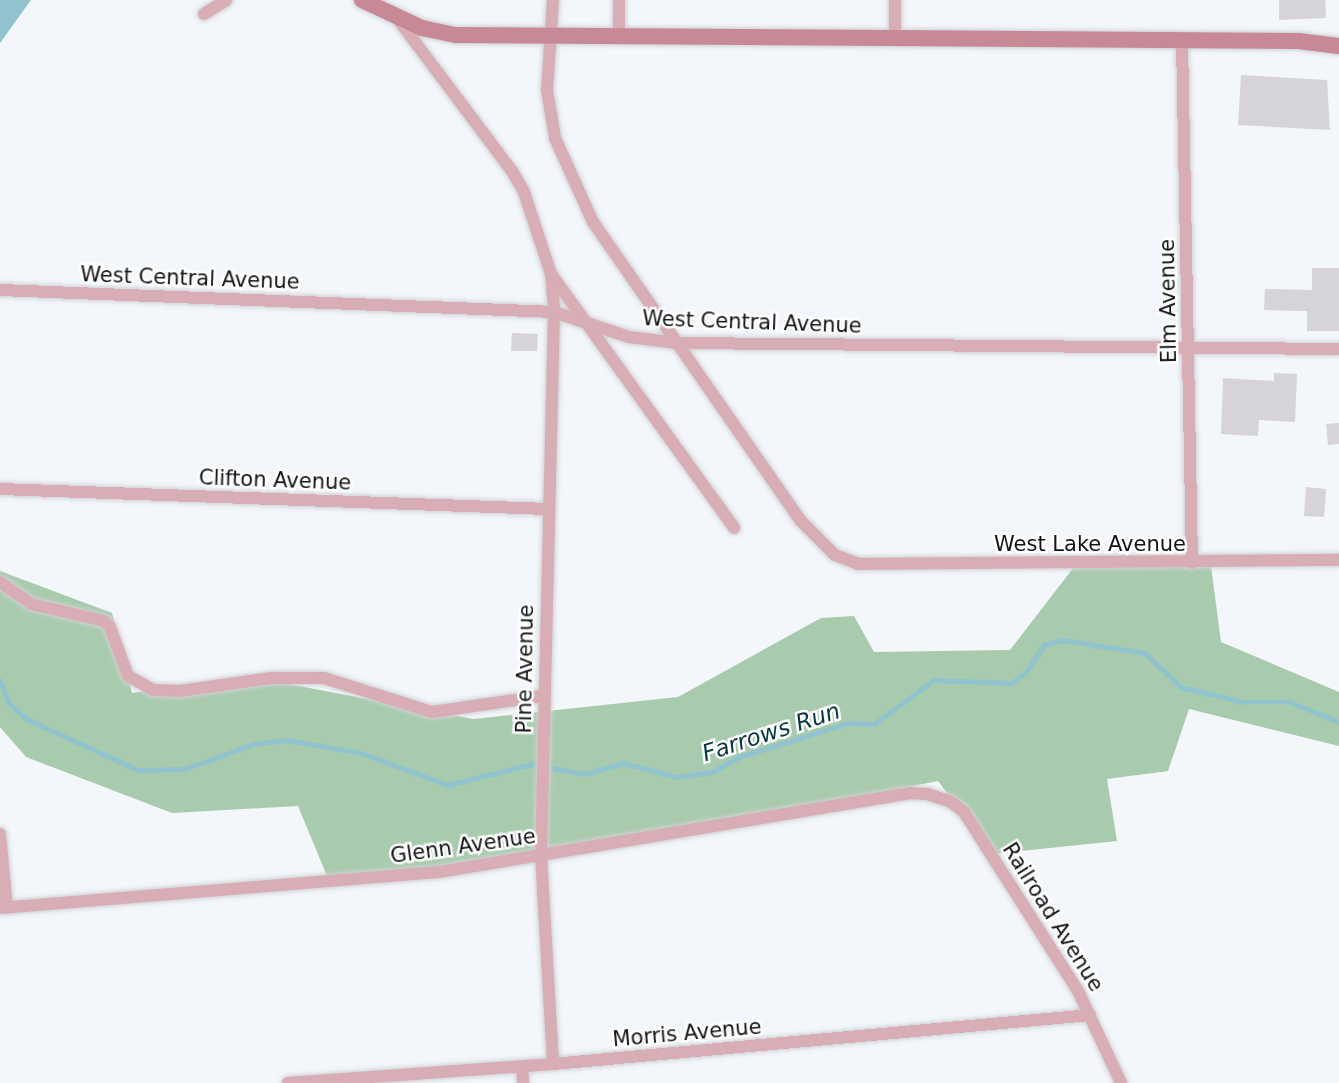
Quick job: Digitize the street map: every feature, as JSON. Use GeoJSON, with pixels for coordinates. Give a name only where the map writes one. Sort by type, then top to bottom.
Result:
{"type":"FeatureCollection","features":[{"type":"Feature","properties":{"kind":"main road"},"geometry":{"type":"LineString","coordinates":[[362,0],[397,18],[456,35],[552,38],[1182,40],[1339,46]]}},
{"type":"Feature","properties":{"kind":"street"},"geometry":{"type":"LineString","coordinates":[[204,14],[226,0]]}},
{"type":"Feature","properties":{"kind":"street"},"geometry":{"type":"LineString","coordinates":[[553,0],[547,90],[555,138],[593,222],[678,343]]}},
{"type":"Feature","properties":{"kind":"street"},"geometry":{"type":"LineString","coordinates":[[619,0],[619,38]]}},
{"type":"Feature","properties":{"kind":"street"},"geometry":{"type":"LineString","coordinates":[[895,0],[895,38]]}},
{"type":"Feature","properties":{"kind":"street"},"geometry":{"type":"LineString","coordinates":[[397,18],[512,171],[524,192],[551,274],[734,528]]}},
{"type":"Feature","properties":{"kind":"street","name":"Elm Avenue"},"geometry":{"type":"LineString","coordinates":[[1182,40],[1192,563]]}},
{"type":"Feature","properties":{"kind":"street","name":"Pine Avenue"},"geometry":{"type":"LineString","coordinates":[[551,274],[554,312],[541,855],[553,1065]]}},
{"type":"Feature","properties":{"kind":"street","name":"West Central Avenue"},"geometry":{"type":"LineString","coordinates":[[0,290],[554,312],[629,337],[678,343],[1339,349]]}},
{"type":"Feature","properties":{"kind":"street","name":"West Lake Avenue"},"geometry":{"type":"LineString","coordinates":[[678,343],[800,520],[818,542],[858,564],[1339,560]]}},
{"type":"Feature","properties":{"kind":"street","name":"Clifton Avenue"},"geometry":{"type":"LineString","coordinates":[[0,489],[549,509]]}},
{"type":"Feature","properties":{"kind":"street"},"geometry":{"type":"LineString","coordinates":[[0,582],[31,604],[104,621],[110,627],[128,676],[153,690],[180,691],[271,678],[324,678],[432,712],[543,696]]}},
{"type":"Feature","properties":{"kind":"street","name":"Glenn Avenue"},"geometry":{"type":"LineString","coordinates":[[4,908],[439,872],[909,793],[927,794]]}},
{"type":"Feature","properties":{"kind":"street","name":"Railroad Avenue"},"geometry":{"type":"LineString","coordinates":[[927,794],[951,802],[964,812],[1090,1015],[1121,1083]]}},
{"type":"Feature","properties":{"kind":"street"},"geometry":{"type":"LineString","coordinates":[[0,834],[4,908]]}},
{"type":"Feature","properties":{"kind":"street","name":"Morris Avenue"},"geometry":{"type":"LineString","coordinates":[[288,1083],[553,1065],[1090,1015]]}},
{"type":"Feature","properties":{"kind":"street"},"geometry":{"type":"LineString","coordinates":[[522,1067],[523,1083]]}},
{"type":"Feature","properties":{"kind":"green space"},"geometry":{"type":"Polygon","coordinates":[[[1077,563],[1211,566],[1221,642],[1339,692],[1339,746],[1189,709],[1168,771],[1107,779],[1117,841],[993,854],[938,781],[561,857],[327,876],[298,806],[172,813],[26,757],[0,727],[0,571],[112,613],[132,693],[246,676],[473,719],[678,697],[821,618],[854,616],[874,652],[1010,650],[1077,563]]]}},
{"type":"Feature","properties":{"kind":"water"},"geometry":{"type":"Polygon","coordinates":[[[0,0],[31,0],[0,43],[0,0]]]}},
{"type":"Feature","properties":{"kind":"building"},"geometry":{"type":"Polygon","coordinates":[[[1279,0],[1325,0],[1326,18],[1279,20],[1279,0]]]}},
{"type":"Feature","properties":{"kind":"building"},"geometry":{"type":"Polygon","coordinates":[[[1241,75],[1327,80],[1330,130],[1238,125],[1241,75]]]}},
{"type":"Feature","properties":{"kind":"building"},"geometry":{"type":"Polygon","coordinates":[[[1312,268],[1339,268],[1339,331],[1307,331],[1307,311],[1264,310],[1265,289],[1312,290],[1312,268]]]}},
{"type":"Feature","properties":{"kind":"building"},"geometry":{"type":"Polygon","coordinates":[[[512,333],[538,334],[537,351],[511,351],[512,333]]]}},
{"type":"Feature","properties":{"kind":"building"},"geometry":{"type":"Polygon","coordinates":[[[1274,373],[1297,374],[1295,422],[1259,420],[1258,436],[1221,434],[1223,378],[1274,381],[1274,373]]]}},
{"type":"Feature","properties":{"kind":"building"},"geometry":{"type":"Polygon","coordinates":[[[1339,423],[1339,444],[1328,445],[1326,424],[1339,423]]]}},
{"type":"Feature","properties":{"kind":"building"},"geometry":{"type":"Polygon","coordinates":[[[1306,487],[1326,489],[1324,517],[1304,516],[1306,487]]]}},
{"type":"Feature","properties":{"kind":"waterway","name":"Farrows Run"},"geometry":{"type":"LineString","coordinates":[[0,680],[9,703],[27,719],[138,770],[185,769],[254,744],[287,740],[361,753],[448,785],[532,764],[585,774],[623,763],[677,777],[712,772],[739,757],[848,723],[874,724],[934,680],[1012,683],[1027,671],[1044,645],[1064,640],[1145,653],[1181,687],[1243,702],[1290,702],[1339,722]]}}]}
